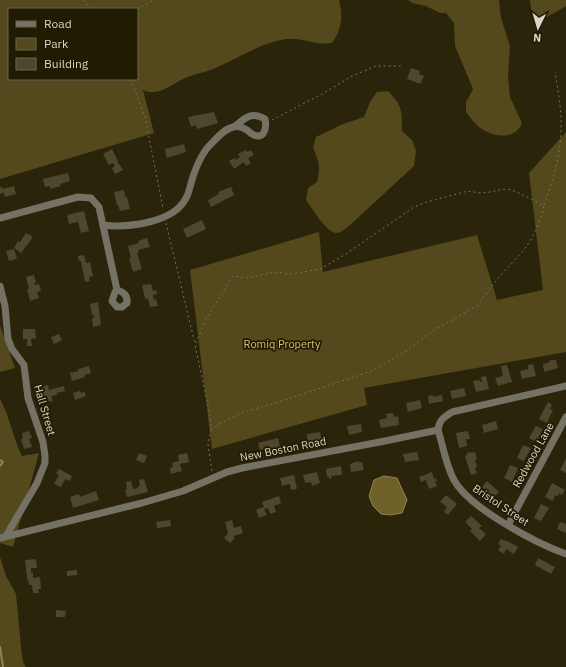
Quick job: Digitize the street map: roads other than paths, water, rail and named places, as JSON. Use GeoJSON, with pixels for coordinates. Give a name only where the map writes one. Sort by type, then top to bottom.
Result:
{"type":"FeatureCollection","features":[{"type":"Feature","properties":{"kind":"street"},"geometry":{"type":"LineString","coordinates":[[103,225],[116,227],[128,226],[164,217],[184,203],[202,154],[224,131],[234,127],[245,118],[252,115],[265,119],[266,123],[266,130],[259,136],[252,135],[246,129],[234,127]]}},
{"type":"Feature","properties":{"kind":"street"},"geometry":{"type":"LineString","coordinates":[[0,218],[70,199],[84,196],[91,198],[99,207],[118,290]]}},
{"type":"Feature","properties":{"kind":"street","name":"Hall Street"},"geometry":{"type":"LineString","coordinates":[[0,286],[5,306],[8,340],[24,365],[28,398],[43,442],[45,456],[45,463],[36,483],[3,537]]}},
{"type":"Feature","properties":{"kind":"street"},"geometry":{"type":"LineString","coordinates":[[438,430],[439,423],[442,419],[452,412],[566,386]]}},
{"type":"Feature","properties":{"kind":"street","name":"Redwood Lane"},"geometry":{"type":"LineString","coordinates":[[508,525],[566,417]]}},
{"type":"Feature","properties":{"kind":"street","name":"New Boston Road"},"geometry":{"type":"LineString","coordinates":[[3,537],[142,503],[183,491],[214,477],[242,468],[438,430]]}},
{"type":"Feature","properties":{"kind":"street","name":"Bristol Street"},"geometry":{"type":"LineString","coordinates":[[438,430],[451,475],[462,491],[508,525],[538,542],[566,554]]}},
{"type":"Feature","properties":{"kind":"waterway"},"geometry":{"type":"LineString","coordinates":[[0,460],[3,462],[0,466]]}},
{"type":"Feature","properties":{"kind":"waterway"},"geometry":{"type":"LineString","coordinates":[[0,647],[3,667]]}},
{"type":"Feature","properties":{"kind":"park label","name":"Romiq Property"},"geometry":{"type":"Point","coordinates":[282,344]}}]}
